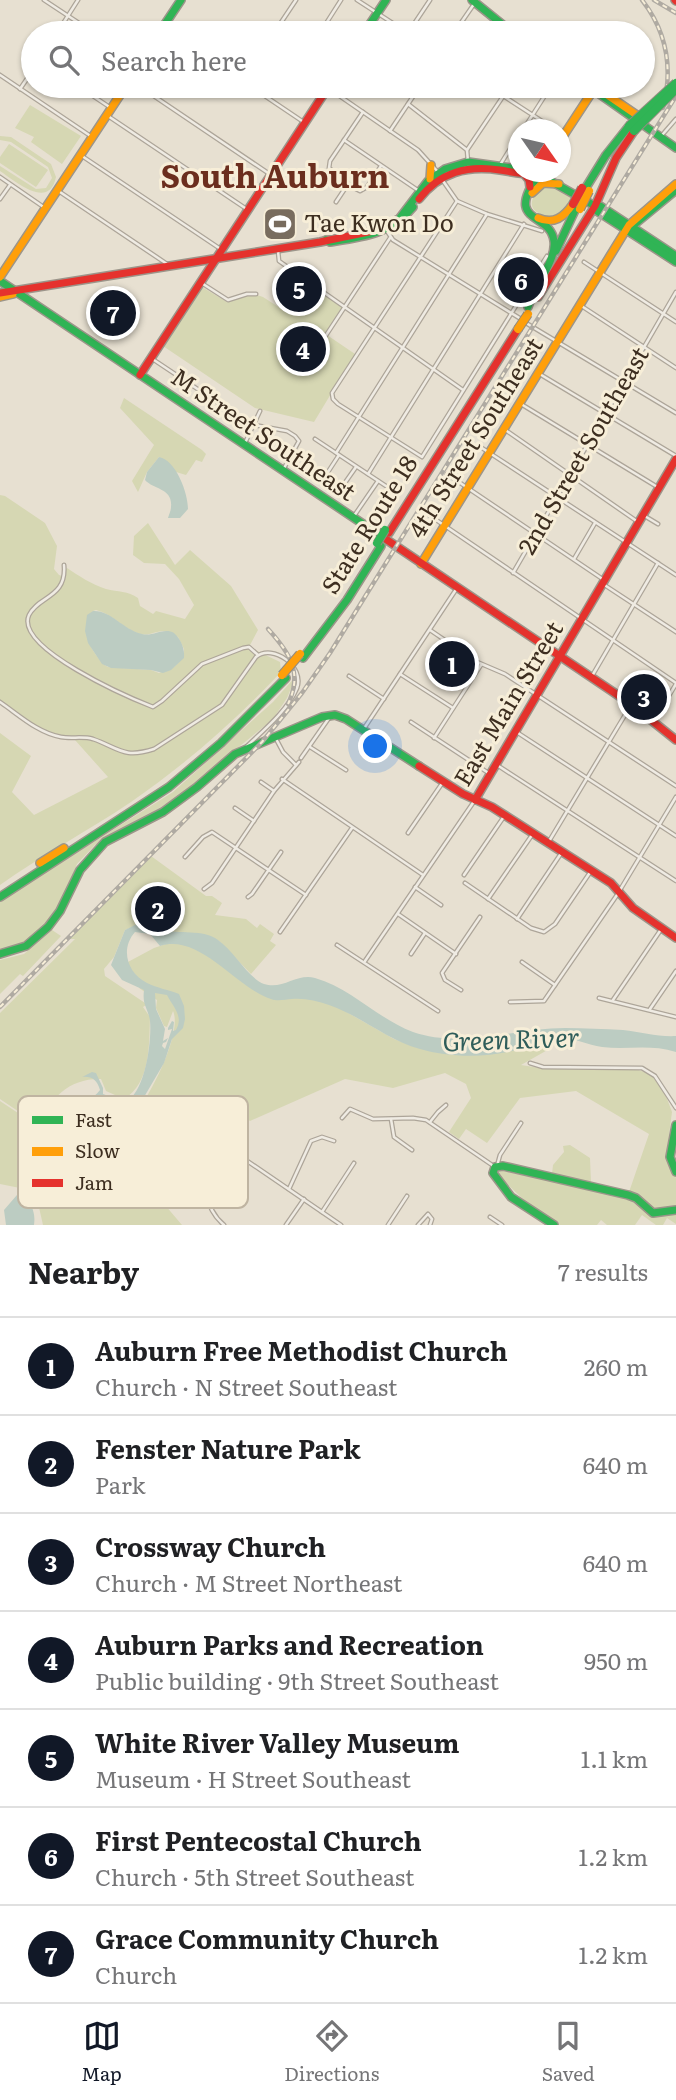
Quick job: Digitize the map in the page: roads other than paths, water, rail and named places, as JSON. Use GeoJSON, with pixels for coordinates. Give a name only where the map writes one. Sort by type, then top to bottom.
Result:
{"type":"FeatureCollection","features":[{"type":"Feature","properties":{"kind":"main road"},"geometry":{"type":"LineString","coordinates":[[167,21],[181,0]]}},
{"type":"Feature","properties":{"kind":"main road"},"geometry":{"type":"LineString","coordinates":[[372,21],[386,0]]}},
{"type":"Feature","properties":{"kind":"main road"},"geometry":{"type":"LineString","coordinates":[[473,1],[493,21]]}},
{"type":"Feature","properties":{"kind":"main road","name":"State Route 18"},"geometry":{"type":"LineString","coordinates":[[0,897],[173,783],[226,740],[302,656],[379,545],[517,328],[599,165],[676,83]]}},
{"type":"Feature","properties":{"kind":"main road","name":"State Route 18"},"geometry":{"type":"LineString","coordinates":[[586,189],[631,129],[676,89]]}},
{"type":"Feature","properties":{"kind":"main road"},"geometry":{"type":"LineString","coordinates":[[0,281],[118,98]]}},
{"type":"Feature","properties":{"kind":"main road"},"geometry":{"type":"LineString","coordinates":[[140,375],[322,98]]}},
{"type":"Feature","properties":{"kind":"main road"},"geometry":{"type":"LineString","coordinates":[[571,123],[585,98]]}},
{"type":"Feature","properties":{"kind":"main road"},"geometry":{"type":"LineString","coordinates":[[606,98],[676,146]]}},
{"type":"Feature","properties":{"kind":"main road"},"geometry":{"type":"LineString","coordinates":[[612,98],[676,146]]}},
{"type":"Feature","properties":{"kind":"main road"},"geometry":{"type":"LineString","coordinates":[[538,297],[594,206],[631,129]]}},
{"type":"Feature","properties":{"kind":"main road"},"geometry":{"type":"LineString","coordinates":[[421,189],[435,178],[464,163],[508,167]]}},
{"type":"Feature","properties":{"kind":"main road"},"geometry":{"type":"LineString","coordinates":[[387,233],[429,179],[431,165]]}},
{"type":"Feature","properties":{"kind":"main road"},"geometry":{"type":"LineString","coordinates":[[429,179],[461,169],[479,167],[508,170]]}},
{"type":"Feature","properties":{"kind":"main road"},"geometry":{"type":"LineString","coordinates":[[0,295],[326,240],[330,242],[387,233],[404,219],[440,175]]}},
{"type":"Feature","properties":{"kind":"main road"},"geometry":{"type":"LineString","coordinates":[[531,182],[530,203],[537,218],[546,222],[560,219],[577,206]]}},
{"type":"Feature","properties":{"kind":"main road"},"geometry":{"type":"LineString","coordinates":[[554,182],[594,206],[597,211],[676,256]]}},
{"type":"Feature","properties":{"kind":"main road"},"geometry":{"type":"LineString","coordinates":[[526,311],[554,245],[550,231],[532,218],[527,210],[526,198],[531,190],[543,183],[559,184]]}},
{"type":"Feature","properties":{"kind":"main road"},"geometry":{"type":"LineString","coordinates":[[629,228],[676,184]]}},
{"type":"Feature","properties":{"kind":"main road"},"geometry":{"type":"LineString","coordinates":[[629,228],[676,190]]}},
{"type":"Feature","properties":{"kind":"main road","name":"State Route 18"},"geometry":{"type":"LineString","coordinates":[[526,311],[538,297],[577,206]]}},
{"type":"Feature","properties":{"kind":"main road"},"geometry":{"type":"LineString","coordinates":[[629,228],[676,262]]}},
{"type":"Feature","properties":{"kind":"main road","name":"4th Street Southeast"},"geometry":{"type":"LineString","coordinates":[[421,564],[467,488],[486,450],[504,429],[629,228]]}},
{"type":"Feature","properties":{"kind":"main road"},"geometry":{"type":"LineString","coordinates":[[223,247],[231,256]]}},
{"type":"Feature","properties":{"kind":"main road"},"geometry":{"type":"LineString","coordinates":[[200,261],[207,265],[207,273]]}},
{"type":"Feature","properties":{"kind":"main road","name":"M Street Southeast"},"geometry":{"type":"LineString","coordinates":[[0,281],[631,704],[676,740]]}},
{"type":"Feature","properties":{"kind":"main road"},"geometry":{"type":"LineString","coordinates":[[32,303],[29,295],[34,289]]}},
{"type":"Feature","properties":{"kind":"main road","name":"East Main Street"},"geometry":{"type":"LineString","coordinates":[[473,796],[496,764],[676,457]]}},
{"type":"Feature","properties":{"kind":"main road","name":"State Route 18"},"geometry":{"type":"LineString","coordinates":[[0,890],[164,783],[223,736],[284,677]]}},
{"type":"Feature","properties":{"kind":"main road"},"geometry":{"type":"LineString","coordinates":[[0,954],[26,946],[48,927],[60,911],[80,870],[105,842],[163,812],[197,787],[223,762],[245,748],[331,715],[342,717],[443,782],[505,814],[619,891],[633,908],[676,938]]}},
{"type":"Feature","properties":{"kind":"main road"},"geometry":{"type":"LineString","coordinates":[[676,1125],[670,1157],[676,1172]]}},
{"type":"Feature","properties":{"kind":"main road"},"geometry":{"type":"LineString","coordinates":[[554,1225],[525,1207],[499,1183],[493,1173],[496,1167],[631,1196],[653,1213],[676,1210]]}},
{"type":"Feature","properties":{"kind":"street"},"geometry":{"type":"LineString","coordinates":[[44,0],[76,21]]}},
{"type":"Feature","properties":{"kind":"street"},"geometry":{"type":"LineString","coordinates":[[65,21],[78,0]]}},
{"type":"Feature","properties":{"kind":"street"},"geometry":{"type":"LineString","coordinates":[[282,21],[296,0]]}},
{"type":"Feature","properties":{"kind":"street"},"geometry":{"type":"LineString","coordinates":[[328,21],[341,0]]}},
{"type":"Feature","properties":{"kind":"street"},"geometry":{"type":"LineString","coordinates":[[357,0],[389,21]]}},
{"type":"Feature","properties":{"kind":"street"},"geometry":{"type":"LineString","coordinates":[[416,21],[430,0]]}},
{"type":"Feature","properties":{"kind":"street"},"geometry":{"type":"LineString","coordinates":[[461,21],[473,1]]}},
{"type":"Feature","properties":{"kind":"street"},"geometry":{"type":"LineString","coordinates":[[0,75],[20,89]]}},
{"type":"Feature","properties":{"kind":"street"},"geometry":{"type":"LineString","coordinates":[[34,98],[92,137]]}},
{"type":"Feature","properties":{"kind":"street"},"geometry":{"type":"LineString","coordinates":[[93,98],[247,210]]}},
{"type":"Feature","properties":{"kind":"street"},"geometry":{"type":"LineString","coordinates":[[157,98],[271,175]]}},
{"type":"Feature","properties":{"kind":"street"},"geometry":{"type":"LineString","coordinates":[[268,98],[305,123]]}},
{"type":"Feature","properties":{"kind":"street"},"geometry":{"type":"LineString","coordinates":[[344,98],[418,150],[440,175],[457,201],[487,214],[542,231]]}},
{"type":"Feature","properties":{"kind":"street"},"geometry":{"type":"LineString","coordinates":[[390,131],[412,98]]}},
{"type":"Feature","properties":{"kind":"street"},"geometry":{"type":"LineString","coordinates":[[464,163],[467,150],[502,98]]}},
{"type":"Feature","properties":{"kind":"street"},"geometry":{"type":"LineString","coordinates":[[506,98],[539,119]]}},
{"type":"Feature","properties":{"kind":"street"},"geometry":{"type":"LineString","coordinates":[[530,119],[544,98]]}},
{"type":"Feature","properties":{"kind":"street"},"geometry":{"type":"LineString","coordinates":[[408,104],[467,150]]}},
{"type":"Feature","properties":{"kind":"street"},"geometry":{"type":"LineString","coordinates":[[363,112],[329,161],[329,168],[348,184],[362,190],[382,166]]}},
{"type":"Feature","properties":{"kind":"street"},"geometry":{"type":"LineString","coordinates":[[663,134],[675,120]]}},
{"type":"Feature","properties":{"kind":"street"},"geometry":{"type":"LineString","coordinates":[[344,140],[421,189]]}},
{"type":"Feature","properties":{"kind":"street"},"geometry":{"type":"LineString","coordinates":[[500,165],[508,153]]}},
{"type":"Feature","properties":{"kind":"street"},"geometry":{"type":"LineString","coordinates":[[80,155],[223,247]]}},
{"type":"Feature","properties":{"kind":"street"},"geometry":{"type":"LineString","coordinates":[[0,177],[45,208]]}},
{"type":"Feature","properties":{"kind":"street"},"geometry":{"type":"LineString","coordinates":[[0,199],[10,184]]}},
{"type":"Feature","properties":{"kind":"street"},"geometry":{"type":"LineString","coordinates":[[336,202],[348,184]]}},
{"type":"Feature","properties":{"kind":"street"},"geometry":{"type":"LineString","coordinates":[[57,190],[170,266]]}},
{"type":"Feature","properties":{"kind":"street"},"geometry":{"type":"LineString","coordinates":[[457,201],[333,391],[332,397],[422,457],[547,256]]}},
{"type":"Feature","properties":{"kind":"street"},"geometry":{"type":"LineString","coordinates":[[356,467],[344,486],[338,486],[326,476],[337,454],[487,214]]}},
{"type":"Feature","properties":{"kind":"street"},"geometry":{"type":"LineString","coordinates":[[368,474],[524,224]]}},
{"type":"Feature","properties":{"kind":"street"},"geometry":{"type":"LineString","coordinates":[[317,349],[345,307],[387,233],[421,258],[676,412]]}},
{"type":"Feature","properties":{"kind":"street"},"geometry":{"type":"LineString","coordinates":[[277,248],[279,261],[463,390]]}},
{"type":"Feature","properties":{"kind":"street"},"geometry":{"type":"LineString","coordinates":[[584,262],[676,323]]}},
{"type":"Feature","properties":{"kind":"street"},"geometry":{"type":"LineString","coordinates":[[200,282],[227,300],[256,294]]}},
{"type":"Feature","properties":{"kind":"street"},"geometry":{"type":"LineString","coordinates":[[296,312],[303,310],[317,288]]}},
{"type":"Feature","properties":{"kind":"street","name":"2nd Street Southeast"},"geometry":{"type":"LineString","coordinates":[[513,573],[676,292]]}},
{"type":"Feature","properties":{"kind":"street"},"geometry":{"type":"LineString","coordinates":[[580,305],[676,368]]}},
{"type":"Feature","properties":{"kind":"street"},"geometry":{"type":"LineString","coordinates":[[151,358],[254,425],[287,431],[299,439],[298,446],[282,471]]}},
{"type":"Feature","properties":{"kind":"street"},"geometry":{"type":"LineString","coordinates":[[538,373],[676,457]]}},
{"type":"Feature","properties":{"kind":"street"},"geometry":{"type":"LineString","coordinates":[[520,403],[659,488]]}},
{"type":"Feature","properties":{"kind":"street"},"geometry":{"type":"LineString","coordinates":[[244,445],[260,411]]}},
{"type":"Feature","properties":{"kind":"street"},"geometry":{"type":"LineString","coordinates":[[504,429],[570,475],[641,519],[658,524]]}},
{"type":"Feature","properties":{"kind":"street"},"geometry":{"type":"LineString","coordinates":[[315,439],[392,491]]}},
{"type":"Feature","properties":{"kind":"street"},"geometry":{"type":"LineString","coordinates":[[486,450],[676,575]]}},
{"type":"Feature","properties":{"kind":"street"},"geometry":{"type":"LineString","coordinates":[[447,474],[574,559],[676,632]]}},
{"type":"Feature","properties":{"kind":"street"},"geometry":{"type":"LineString","coordinates":[[352,519],[377,481]]}},
{"type":"Feature","properties":{"kind":"street"},"geometry":{"type":"LineString","coordinates":[[425,513],[676,683],[653,722]]}},
{"type":"Feature","properties":{"kind":"street"},"geometry":{"type":"LineString","coordinates":[[574,559],[596,522]]}},
{"type":"Feature","properties":{"kind":"street"},"geometry":{"type":"LineString","coordinates":[[591,678],[658,563]]}},
{"type":"Feature","properties":{"kind":"street"},"geometry":{"type":"LineString","coordinates":[[64,565],[65,571],[58,589],[28,616],[28,624],[39,643],[58,659],[111,690],[153,707],[202,664],[249,647],[258,655]]}},
{"type":"Feature","properties":{"kind":"street"},"geometry":{"type":"LineString","coordinates":[[363,730],[457,588]]}},
{"type":"Feature","properties":{"kind":"street"},"geometry":{"type":"LineString","coordinates":[[429,630],[481,665],[500,671],[676,786]]}},
{"type":"Feature","properties":{"kind":"street"},"geometry":{"type":"LineString","coordinates":[[0,702],[43,732],[75,740],[89,738],[114,750],[141,753],[154,750],[222,705],[258,655],[269,652],[285,660],[297,672],[299,683],[282,710],[245,748]]}},
{"type":"Feature","properties":{"kind":"street"},"geometry":{"type":"LineString","coordinates":[[434,738],[481,665]]}},
{"type":"Feature","properties":{"kind":"street"},"geometry":{"type":"LineString","coordinates":[[400,674],[453,708]]}},
{"type":"Feature","properties":{"kind":"street"},"geometry":{"type":"LineString","coordinates":[[349,676],[384,699]]}},
{"type":"Feature","properties":{"kind":"street"},"geometry":{"type":"LineString","coordinates":[[548,843],[631,704]]}},
{"type":"Feature","properties":{"kind":"street"},"geometry":{"type":"LineString","coordinates":[[204,889],[212,883],[282,779],[298,762],[331,715]]}},
{"type":"Feature","properties":{"kind":"street"},"geometry":{"type":"LineString","coordinates":[[411,722],[490,774]]}},
{"type":"Feature","properties":{"kind":"street"},"geometry":{"type":"LineString","coordinates":[[515,732],[676,836]]}},
{"type":"Feature","properties":{"kind":"street"},"geometry":{"type":"LineString","coordinates":[[275,737],[283,752],[298,762]]}},
{"type":"Feature","properties":{"kind":"street"},"geometry":{"type":"LineString","coordinates":[[309,747],[346,770]]}},
{"type":"Feature","properties":{"kind":"street"},"geometry":{"type":"LineString","coordinates":[[496,764],[676,881]]}},
{"type":"Feature","properties":{"kind":"street"},"geometry":{"type":"LineString","coordinates":[[282,779],[423,875]]}},
{"type":"Feature","properties":{"kind":"street"},"geometry":{"type":"LineString","coordinates":[[261,782],[274,791]]}},
{"type":"Feature","properties":{"kind":"street"},"geometry":{"type":"LineString","coordinates":[[408,834],[443,782]]}},
{"type":"Feature","properties":{"kind":"street","name":"East Main Street"},"geometry":{"type":"LineString","coordinates":[[365,961],[473,796]]}},
{"type":"Feature","properties":{"kind":"street"},"geometry":{"type":"LineString","coordinates":[[510,1002],[542,1002],[619,891],[676,797]]}},
{"type":"Feature","properties":{"kind":"street"},"geometry":{"type":"LineString","coordinates":[[235,808],[254,821]]}},
{"type":"Feature","properties":{"kind":"street"},"geometry":{"type":"LineString","coordinates":[[464,875],[505,814]]}},
{"type":"Feature","properties":{"kind":"street"},"geometry":{"type":"LineString","coordinates":[[280,932],[353,827]]}},
{"type":"Feature","properties":{"kind":"street"},"geometry":{"type":"LineString","coordinates":[[185,857],[212,832],[306,895]]}},
{"type":"Feature","properties":{"kind":"street"},"geometry":{"type":"LineString","coordinates":[[488,898],[533,834]]}},
{"type":"Feature","properties":{"kind":"street"},"geometry":{"type":"LineString","coordinates":[[248,897],[281,852]]}},
{"type":"Feature","properties":{"kind":"street"},"geometry":{"type":"LineString","coordinates":[[517,919],[562,852]]}},
{"type":"Feature","properties":{"kind":"street"},"geometry":{"type":"LineString","coordinates":[[465,883],[541,932],[548,931],[555,924],[591,871]]}},
{"type":"Feature","properties":{"kind":"street"},"geometry":{"type":"LineString","coordinates":[[415,887],[441,905]]}},
{"type":"Feature","properties":{"kind":"street"},"geometry":{"type":"LineString","coordinates":[[397,914],[456,954]]}},
{"type":"Feature","properties":{"kind":"street"},"geometry":{"type":"LineString","coordinates":[[461,990],[447,982],[442,974],[480,917]]}},
{"type":"Feature","properties":{"kind":"street"},"geometry":{"type":"LineString","coordinates":[[613,1000],[662,928]]}},
{"type":"Feature","properties":{"kind":"street"},"geometry":{"type":"LineString","coordinates":[[411,954],[425,933]]}},
{"type":"Feature","properties":{"kind":"street"},"geometry":{"type":"LineString","coordinates":[[338,945],[438,1011]]}},
{"type":"Feature","properties":{"kind":"street"},"geometry":{"type":"LineString","coordinates":[[522,962],[555,985]]}},
{"type":"Feature","properties":{"kind":"street"},"geometry":{"type":"LineString","coordinates":[[650,1009],[676,971]]}},
{"type":"Feature","properties":{"kind":"street"},"geometry":{"type":"LineString","coordinates":[[599,998],[676,1017]]}},
{"type":"Feature","properties":{"kind":"street"},"geometry":{"type":"LineString","coordinates":[[530,1063],[544,1067],[642,1068],[655,1076],[676,1108]]}},
{"type":"Feature","properties":{"kind":"street"},"geometry":{"type":"LineString","coordinates":[[430,1122],[446,1105]]}},
{"type":"Feature","properties":{"kind":"street"},"geometry":{"type":"LineString","coordinates":[[342,1118],[351,1109],[370,1118],[417,1118],[430,1122],[496,1167],[500,1155],[521,1123]]}},
{"type":"Feature","properties":{"kind":"street"},"geometry":{"type":"LineString","coordinates":[[391,1119],[394,1136],[412,1150]]}},
{"type":"Feature","properties":{"kind":"street"},"geometry":{"type":"LineString","coordinates":[[289,1189],[311,1140],[322,1137],[334,1141]]}},
{"type":"Feature","properties":{"kind":"street"},"geometry":{"type":"LineString","coordinates":[[248,1161],[341,1225]]}},
{"type":"Feature","properties":{"kind":"street"},"geometry":{"type":"LineString","coordinates":[[322,1212],[354,1163]]}},
{"type":"Feature","properties":{"kind":"street"},"geometry":{"type":"LineString","coordinates":[[388,1225],[407,1196]]}},
{"type":"Feature","properties":{"kind":"street"},"geometry":{"type":"LineString","coordinates":[[286,1225],[304,1199]]}},
{"type":"Feature","properties":{"kind":"street"},"geometry":{"type":"LineString","coordinates":[[212,1208],[215,1216],[224,1225]]}},
{"type":"Feature","properties":{"kind":"street"},"geometry":{"type":"LineString","coordinates":[[418,1225],[428,1214],[432,1219],[430,1225]]}},
{"type":"Feature","properties":{"kind":"street"},"geometry":{"type":"LineString","coordinates":[[490,1217],[502,1225]]}},
{"type":"Feature","properties":{"kind":"water"},"geometry":{"type":"Polygon","coordinates":[[[159,457],[171,464],[183,486],[188,509],[180,518],[168,518],[171,507],[169,496],[145,480],[147,472],[159,457]]]}},
{"type":"Feature","properties":{"kind":"water"},"geometry":{"type":"Polygon","coordinates":[[[93,611],[105,613],[142,634],[166,631],[174,633],[182,644],[184,658],[171,670],[163,673],[111,668],[102,664],[88,643],[85,631],[87,615],[93,611]]]}},
{"type":"Feature","properties":{"kind":"water","name":"Green River"},"geometry":{"type":"Polygon","coordinates":[[[143,921],[162,930],[198,933],[218,940],[252,976],[264,984],[277,985],[302,978],[315,978],[341,989],[400,1026],[432,1037],[469,1038],[565,1028],[623,1030],[676,1036],[676,1052],[657,1048],[602,1047],[562,1038],[496,1054],[457,1055],[432,1052],[396,1040],[329,1005],[306,999],[271,999],[189,947],[175,944],[160,946],[150,934],[135,932],[130,939],[127,953],[130,967],[147,983],[179,994],[185,1019],[183,1028],[172,1039],[164,1063],[145,1096],[133,1096],[146,1066],[149,1016],[144,990],[122,980],[111,965],[125,930],[143,921]],[[155,993],[156,1009],[165,1029],[163,1041],[168,1038],[162,1046],[165,1049],[172,1029],[168,1028],[172,1021],[173,1031],[178,1025],[177,1012],[167,995],[155,993]]]}},
{"type":"Feature","properties":{"kind":"water","name":"Green River"},"geometry":{"type":"Polygon","coordinates":[[[96,1073],[103,1094],[108,1096],[94,1096],[100,1090],[94,1079],[82,1077],[96,1073]]]}},
{"type":"Feature","properties":{"kind":"water","name":"Green River"},"geometry":{"type":"Polygon","coordinates":[[[18,1194],[18,1208],[32,1208],[34,1225],[6,1225],[4,1210],[18,1194]]]}},
{"type":"Feature","properties":{"kind":"railway"},"geometry":{"type":"LineString","coordinates":[[642,0],[655,21]]}},
{"type":"Feature","properties":{"kind":"railway"},"geometry":{"type":"LineString","coordinates":[[654,0],[676,13]]}},
{"type":"Feature","properties":{"kind":"railway"},"geometry":{"type":"LineString","coordinates":[[655,21],[666,51],[667,79],[663,108]]}},
{"type":"Feature","properties":{"kind":"railway"},"geometry":{"type":"LineString","coordinates":[[0,1007],[262,742],[302,693],[330,653],[676,96]]}},
{"type":"Feature","properties":{"kind":"railway"},"geometry":{"type":"LineString","coordinates":[[268,629],[283,646],[292,664],[294,683],[288,704]]}},
{"type":"Feature","properties":{"kind":"place","name":"Tae Kwon Do"},"geometry":{"type":"Point","coordinates":[280,224]}},
{"type":"Feature","properties":{"kind":"place","name":"First Pentecostal Church"},"geometry":{"type":"Point","coordinates":[521,280]}},
{"type":"Feature","properties":{"kind":"place","name":"White River Valley Museum"},"geometry":{"type":"Point","coordinates":[299,289]}},
{"type":"Feature","properties":{"kind":"place","name":"Grace Community Church"},"geometry":{"type":"Point","coordinates":[113,313]}},
{"type":"Feature","properties":{"kind":"place","name":"Auburn Parks and Recreation"},"geometry":{"type":"Point","coordinates":[303,349]}},
{"type":"Feature","properties":{"kind":"place","name":"Auburn Free Methodist Church"},"geometry":{"type":"Point","coordinates":[452,664]}},
{"type":"Feature","properties":{"kind":"place","name":"Crossway Church"},"geometry":{"type":"Point","coordinates":[644,697]}},
{"type":"Feature","properties":{"kind":"place","name":"Fenster Nature Park"},"geometry":{"type":"Point","coordinates":[158,909]}},
{"type":"Feature","properties":{"kind":"district","name":"South Auburn"},"geometry":{"type":"Point","coordinates":[275,177]}}]}
